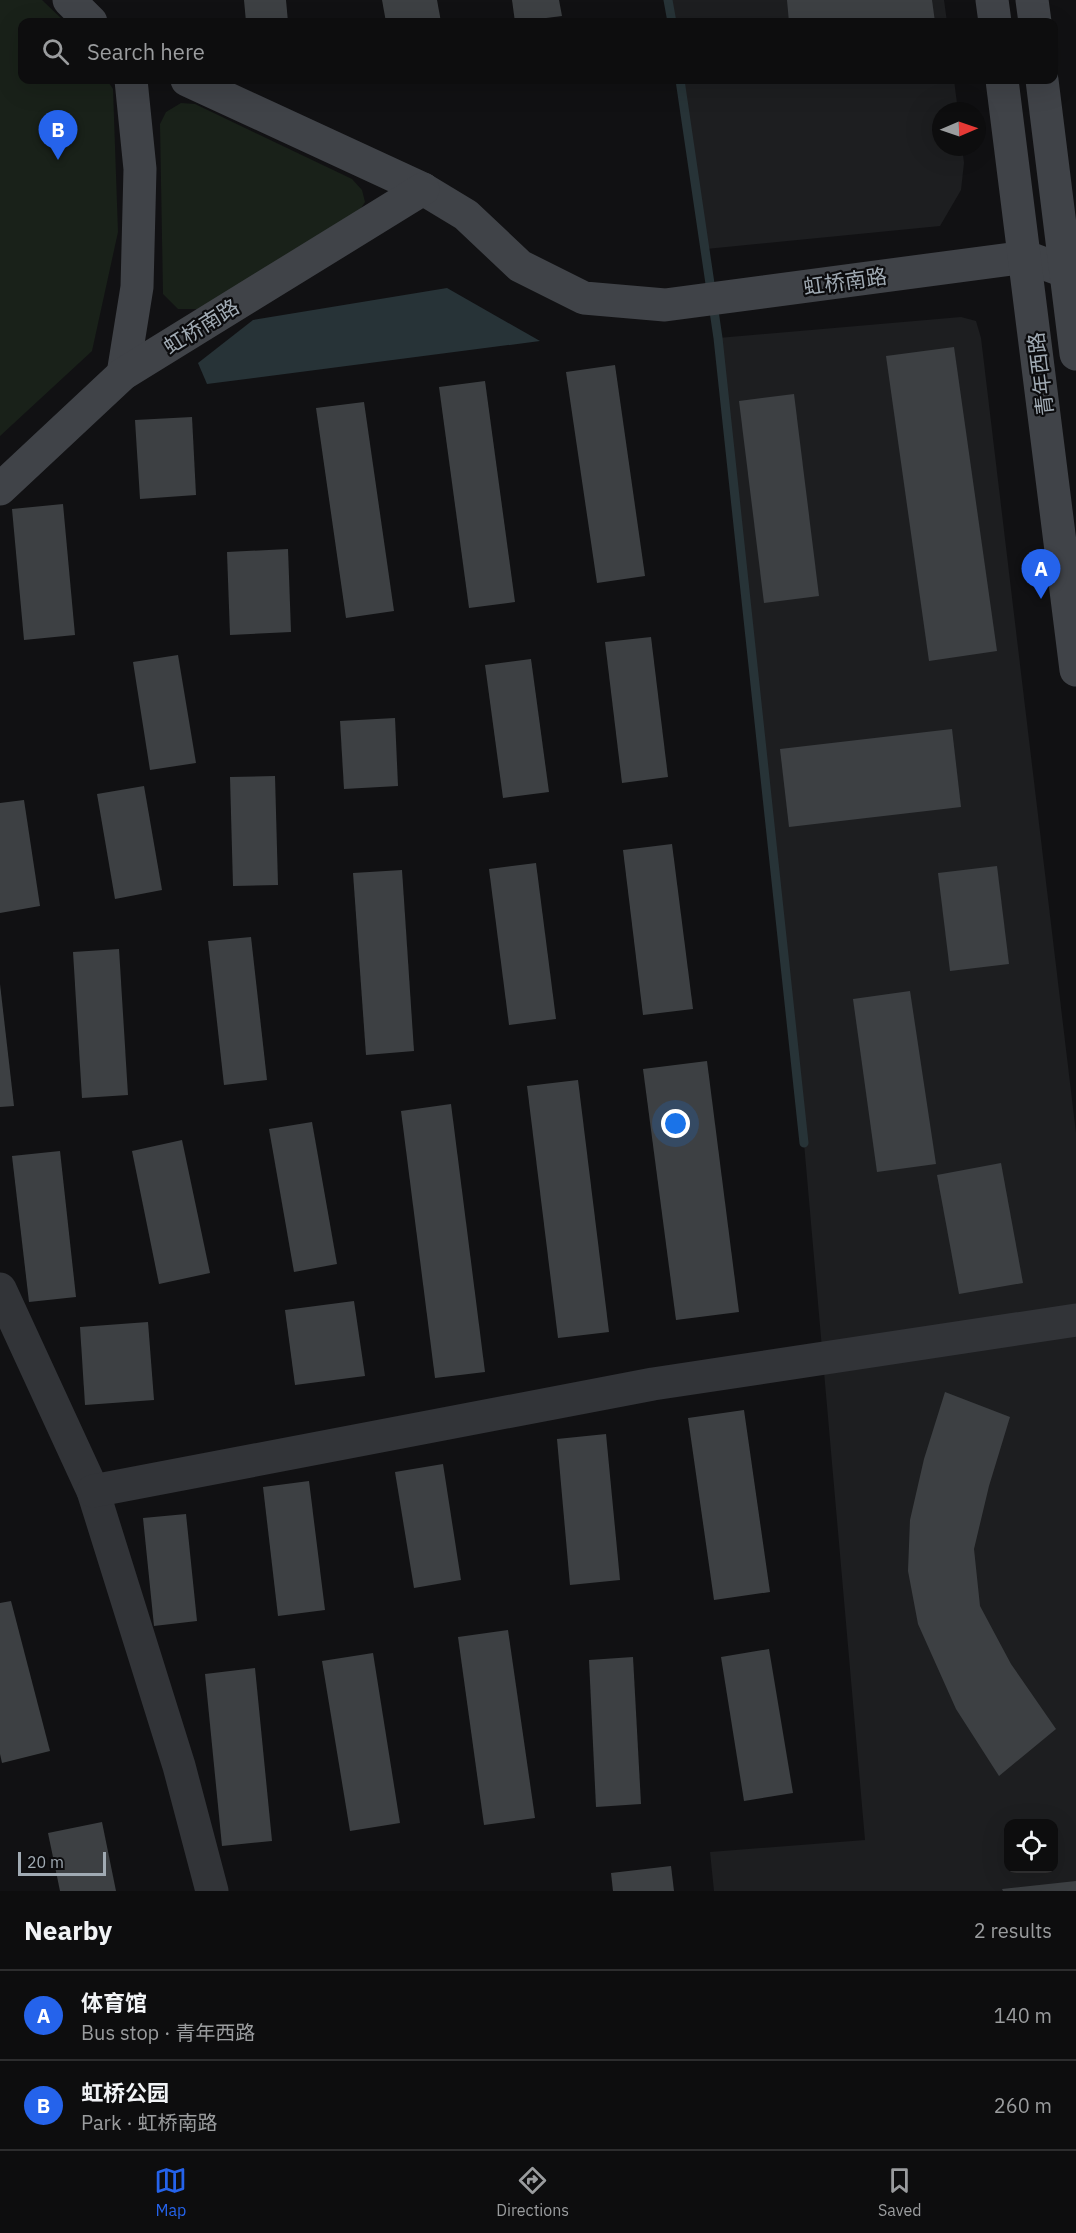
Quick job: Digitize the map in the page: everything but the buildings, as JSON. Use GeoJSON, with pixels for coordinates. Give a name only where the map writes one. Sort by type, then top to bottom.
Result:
{"type":"FeatureCollection","features":[{"type":"Feature","properties":{"kind":"street"},"geometry":{"type":"LineString","coordinates":[[69,0],[87,18]]}},
{"type":"Feature","properties":{"kind":"street"},"geometry":{"type":"LineString","coordinates":[[992,0],[994,18]]}},
{"type":"Feature","properties":{"kind":"street"},"geometry":{"type":"LineString","coordinates":[[1032,0],[1034,18]]}},
{"type":"Feature","properties":{"kind":"street"},"geometry":{"type":"LineString","coordinates":[[123,374],[137,287],[140,181],[131,84]]}},
{"type":"Feature","properties":{"kind":"street","name":"虹桥南路"},"geometry":{"type":"LineString","coordinates":[[196,84],[423,189],[466,215],[519,266],[584,298],[665,305],[1026,257]]}},
{"type":"Feature","properties":{"kind":"street","name":"青年西路"},"geometry":{"type":"LineString","coordinates":[[1003,84],[1076,670]]}},
{"type":"Feature","properties":{"kind":"street","name":"青年西路"},"geometry":{"type":"LineString","coordinates":[[1043,84],[1068,222],[1076,354]]}},
{"type":"Feature","properties":{"kind":"street","name":"虹桥南路"},"geometry":{"type":"LineString","coordinates":[[0,489],[123,374],[423,189]]}},
{"type":"Feature","properties":{"kind":"street"},"geometry":{"type":"LineString","coordinates":[[1026,257],[1068,222]]}},
{"type":"Feature","properties":{"kind":"street"},"geometry":{"type":"LineString","coordinates":[[1026,257],[1071,272]]}},
{"type":"Feature","properties":{"kind":"street"},"geometry":{"type":"LineString","coordinates":[[0,1289],[93,1491],[179,1766],[212,1891]]}},
{"type":"Feature","properties":{"kind":"street"},"geometry":{"type":"LineString","coordinates":[[93,1491],[653,1384],[1076,1320]]}},
{"type":"Feature","properties":{"kind":"shaded area"},"geometry":{"type":"Polygon","coordinates":[[[0,0],[42,0],[61,18],[18,18],[18,84],[110,84],[113,89],[118,232],[92,351],[0,436],[0,0]]]}},
{"type":"Feature","properties":{"kind":"shaded area"},"geometry":{"type":"Polygon","coordinates":[[[672,0],[944,0],[946,18],[675,18],[672,0]]]}},
{"type":"Feature","properties":{"kind":"shaded area"},"geometry":{"type":"Polygon","coordinates":[[[684,84],[955,84],[957,102],[932,102],[932,156],[963,156],[964,163],[961,190],[940,226],[706,249],[684,84]]]}},
{"type":"Feature","properties":{"kind":"shaded area"},"geometry":{"type":"Polygon","coordinates":[[[181,103],[195,104],[352,179],[362,190],[365,202],[351,224],[198,309],[178,309],[163,294],[160,124],[166,112],[181,103]]]}},
{"type":"Feature","properties":{"kind":"shaded area"},"geometry":{"type":"Polygon","coordinates":[[[447,288],[540,341],[207,384],[198,363],[253,320],[447,288]]]}},
{"type":"Feature","properties":{"kind":"shaded area"},"geometry":{"type":"Polygon","coordinates":[[[961,317],[976,321],[981,338],[1076,1133],[1076,1891],[714,1891],[710,1852],[865,1840],[804,1143],[718,338],[961,317]]]}},
{"type":"Feature","properties":{"kind":"waterway"},"geometry":{"type":"LineString","coordinates":[[668,0],[671,18]]}},
{"type":"Feature","properties":{"kind":"waterway"},"geometry":{"type":"LineString","coordinates":[[681,84],[718,338],[804,1143]]}},
{"type":"Feature","properties":{"kind":"place","name":"虹桥公园"},"geometry":{"type":"Point","coordinates":[58,160]}},
{"type":"Feature","properties":{"kind":"place","name":"体育馆"},"geometry":{"type":"Point","coordinates":[1041,599]}}]}
